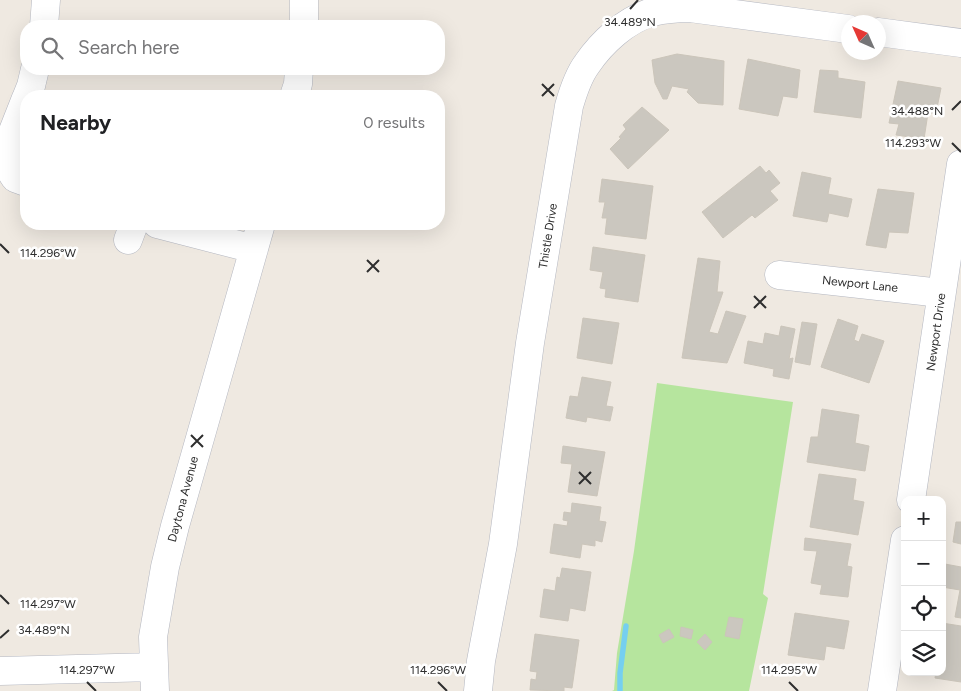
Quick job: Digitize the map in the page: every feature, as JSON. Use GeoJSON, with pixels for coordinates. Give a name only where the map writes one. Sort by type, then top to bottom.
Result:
{"type":"FeatureCollection","features":[{"type":"Feature","properties":{"kind":"street"},"geometry":{"type":"LineString","coordinates":[[44,20],[46,0]]}},
{"type":"Feature","properties":{"kind":"street"},"geometry":{"type":"LineString","coordinates":[[304,0],[304,20]]}},
{"type":"Feature","properties":{"kind":"street","name":"Thistle Drive"},"geometry":{"type":"LineString","coordinates":[[478,691],[481,661],[503,544],[530,343],[569,106],[575,87],[586,64],[610,37],[633,21],[651,13],[671,8],[690,8],[841,28]]}},
{"type":"Feature","properties":{"kind":"street"},"geometry":{"type":"LineString","coordinates":[[886,33],[961,43]]}},
{"type":"Feature","properties":{"kind":"street"},"geometry":{"type":"LineString","coordinates":[[30,90],[34,75]]}},
{"type":"Feature","properties":{"kind":"street"},"geometry":{"type":"LineString","coordinates":[[296,90],[299,75]]}},
{"type":"Feature","properties":{"kind":"street"},"geometry":{"type":"LineString","coordinates":[[20,114],[6,149],[8,168],[15,178],[20,180]]}},
{"type":"Feature","properties":{"kind":"street","name":"Newport Drive"},"geometry":{"type":"LineString","coordinates":[[912,496],[961,164]]}},
{"type":"Feature","properties":{"kind":"street"},"geometry":{"type":"LineString","coordinates":[[207,230],[257,236]]}},
{"type":"Feature","properties":{"kind":"street","name":"Daytona Avenue"},"geometry":{"type":"LineString","coordinates":[[155,679],[153,638],[165,567],[257,236]]}},
{"type":"Feature","properties":{"kind":"street","name":"Newport Lane"},"geometry":{"type":"LineString","coordinates":[[779,275],[941,293]]}},
{"type":"Feature","properties":{"kind":"street"},"geometry":{"type":"LineString","coordinates":[[882,691],[905,541]]}},
{"type":"Feature","properties":{"kind":"street"},"geometry":{"type":"LineString","coordinates":[[0,671],[155,679]]}},
{"type":"Feature","properties":{"kind":"green space"},"geometry":{"type":"Polygon","coordinates":[[[657,383],[793,402],[763,594],[768,598],[749,691],[612,691],[614,690],[617,653],[634,551],[657,383]]]}},
{"type":"Feature","properties":{"kind":"building"},"geometry":{"type":"Polygon","coordinates":[[[677,54],[724,61],[723,105],[698,103],[687,92],[689,89],[672,86],[667,99],[663,99],[655,83],[652,60],[677,54]]]}},
{"type":"Feature","properties":{"kind":"building"},"geometry":{"type":"Polygon","coordinates":[[[748,59],[800,70],[797,98],[783,96],[778,116],[739,109],[748,59]]]}},
{"type":"Feature","properties":{"kind":"building"},"geometry":{"type":"Polygon","coordinates":[[[820,70],[838,71],[838,78],[865,82],[861,118],[814,112],[820,70]]]}},
{"type":"Feature","properties":{"kind":"building"},"geometry":{"type":"Polygon","coordinates":[[[898,81],[941,88],[936,113],[928,113],[924,139],[896,135],[899,124],[889,123],[898,81]]]}},
{"type":"Feature","properties":{"kind":"building"},"geometry":{"type":"Polygon","coordinates":[[[642,107],[669,130],[628,169],[610,149],[621,138],[619,137],[626,129],[623,125],[642,107]]]}},
{"type":"Feature","properties":{"kind":"building"},"geometry":{"type":"Polygon","coordinates":[[[760,166],[766,173],[769,170],[780,183],[770,191],[778,200],[755,218],[752,215],[723,238],[702,212],[760,166]]]}},
{"type":"Feature","properties":{"kind":"building"},"geometry":{"type":"Polygon","coordinates":[[[802,172],[831,178],[828,194],[852,199],[848,217],[829,213],[827,222],[793,216],[802,172]]]}},
{"type":"Feature","properties":{"kind":"building"},"geometry":{"type":"Polygon","coordinates":[[[602,179],[653,186],[646,239],[605,234],[607,218],[602,218],[605,202],[599,202],[602,179]]]}},
{"type":"Feature","properties":{"kind":"building"},"geometry":{"type":"Polygon","coordinates":[[[878,189],[914,193],[908,233],[889,232],[886,248],[866,245],[878,189]]]}},
{"type":"Feature","properties":{"kind":"building"},"geometry":{"type":"Polygon","coordinates":[[[593,247],[645,255],[638,302],[605,297],[606,289],[600,288],[603,272],[590,270],[593,247]]]}},
{"type":"Feature","properties":{"kind":"building"},"geometry":{"type":"Polygon","coordinates":[[[698,258],[720,261],[717,292],[723,292],[709,332],[718,334],[726,311],[746,316],[727,363],[682,358],[698,258]]]}},
{"type":"Feature","properties":{"kind":"building"},"geometry":{"type":"Polygon","coordinates":[[[583,318],[619,323],[612,364],[577,358],[583,318]]]}},
{"type":"Feature","properties":{"kind":"building"},"geometry":{"type":"Polygon","coordinates":[[[838,319],[858,326],[854,340],[859,342],[862,334],[884,341],[869,383],[821,367],[838,319]]]}},
{"type":"Feature","properties":{"kind":"building"},"geometry":{"type":"Polygon","coordinates":[[[802,322],[817,324],[810,365],[795,362],[802,322]]]}},
{"type":"Feature","properties":{"kind":"building"},"geometry":{"type":"Polygon","coordinates":[[[781,326],[795,329],[789,359],[793,358],[789,379],[773,376],[774,369],[744,363],[748,341],[763,344],[765,333],[779,336],[781,326]]]}},
{"type":"Feature","properties":{"kind":"building"},"geometry":{"type":"Polygon","coordinates":[[[582,377],[611,382],[606,406],[613,407],[610,421],[587,417],[586,422],[566,418],[570,396],[578,397],[582,377]]]}},
{"type":"Feature","properties":{"kind":"building"},"geometry":{"type":"Polygon","coordinates":[[[822,409],[859,415],[855,443],[869,446],[865,471],[807,462],[811,437],[818,437],[822,409]]]}},
{"type":"Feature","properties":{"kind":"building"},"geometry":{"type":"Polygon","coordinates":[[[563,446],[605,452],[597,496],[568,492],[572,464],[561,463],[563,446]]]}},
{"type":"Feature","properties":{"kind":"building"},"geometry":{"type":"Polygon","coordinates":[[[819,474],[856,479],[853,500],[864,502],[858,535],[810,527],[819,474]]]}},
{"type":"Feature","properties":{"kind":"building"},"geometry":{"type":"Polygon","coordinates":[[[572,503],[601,507],[599,521],[606,522],[602,542],[595,540],[595,546],[582,544],[580,558],[550,553],[554,524],[567,526],[568,521],[563,520],[564,512],[571,513],[572,503]]]}},
{"type":"Feature","properties":{"kind":"building"},"geometry":{"type":"Polygon","coordinates":[[[956,522],[961,522],[961,544],[953,542],[956,522]]]}},
{"type":"Feature","properties":{"kind":"building"},"geometry":{"type":"Polygon","coordinates":[[[805,538],[851,544],[847,566],[852,567],[848,597],[820,594],[822,585],[811,583],[817,551],[804,550],[805,538]]]}},
{"type":"Feature","properties":{"kind":"building"},"geometry":{"type":"Polygon","coordinates":[[[946,564],[961,567],[961,618],[955,617],[960,590],[946,588],[946,564]]]}},
{"type":"Feature","properties":{"kind":"building"},"geometry":{"type":"Polygon","coordinates":[[[562,568],[591,572],[585,611],[570,608],[568,621],[540,617],[544,589],[555,591],[557,577],[560,578],[562,568]]]}},
{"type":"Feature","properties":{"kind":"building"},"geometry":{"type":"Polygon","coordinates":[[[795,613],[849,621],[844,649],[826,646],[824,660],[788,655],[795,613]]]}},
{"type":"Feature","properties":{"kind":"building"},"geometry":{"type":"Polygon","coordinates":[[[729,617],[743,619],[739,639],[725,636],[729,617]]]}},
{"type":"Feature","properties":{"kind":"building"},"geometry":{"type":"Polygon","coordinates":[[[946,624],[961,626],[961,682],[935,678],[935,676],[946,676],[946,624]]]}},
{"type":"Feature","properties":{"kind":"building"},"geometry":{"type":"Polygon","coordinates":[[[681,627],[693,630],[691,639],[680,636],[681,627]]]}},
{"type":"Feature","properties":{"kind":"building"},"geometry":{"type":"Polygon","coordinates":[[[669,629],[674,637],[663,643],[659,635],[669,629]]]}},
{"type":"Feature","properties":{"kind":"building"},"geometry":{"type":"Polygon","coordinates":[[[535,634],[579,640],[572,688],[564,687],[564,691],[530,690],[531,679],[536,680],[537,672],[530,671],[535,634]]]}},
{"type":"Feature","properties":{"kind":"building"},"geometry":{"type":"Polygon","coordinates":[[[705,634],[712,642],[705,650],[697,642],[705,634]]]}},
{"type":"Feature","properties":{"kind":"waterway"},"geometry":{"type":"LineString","coordinates":[[620,691],[620,673],[626,626]]}}]}
